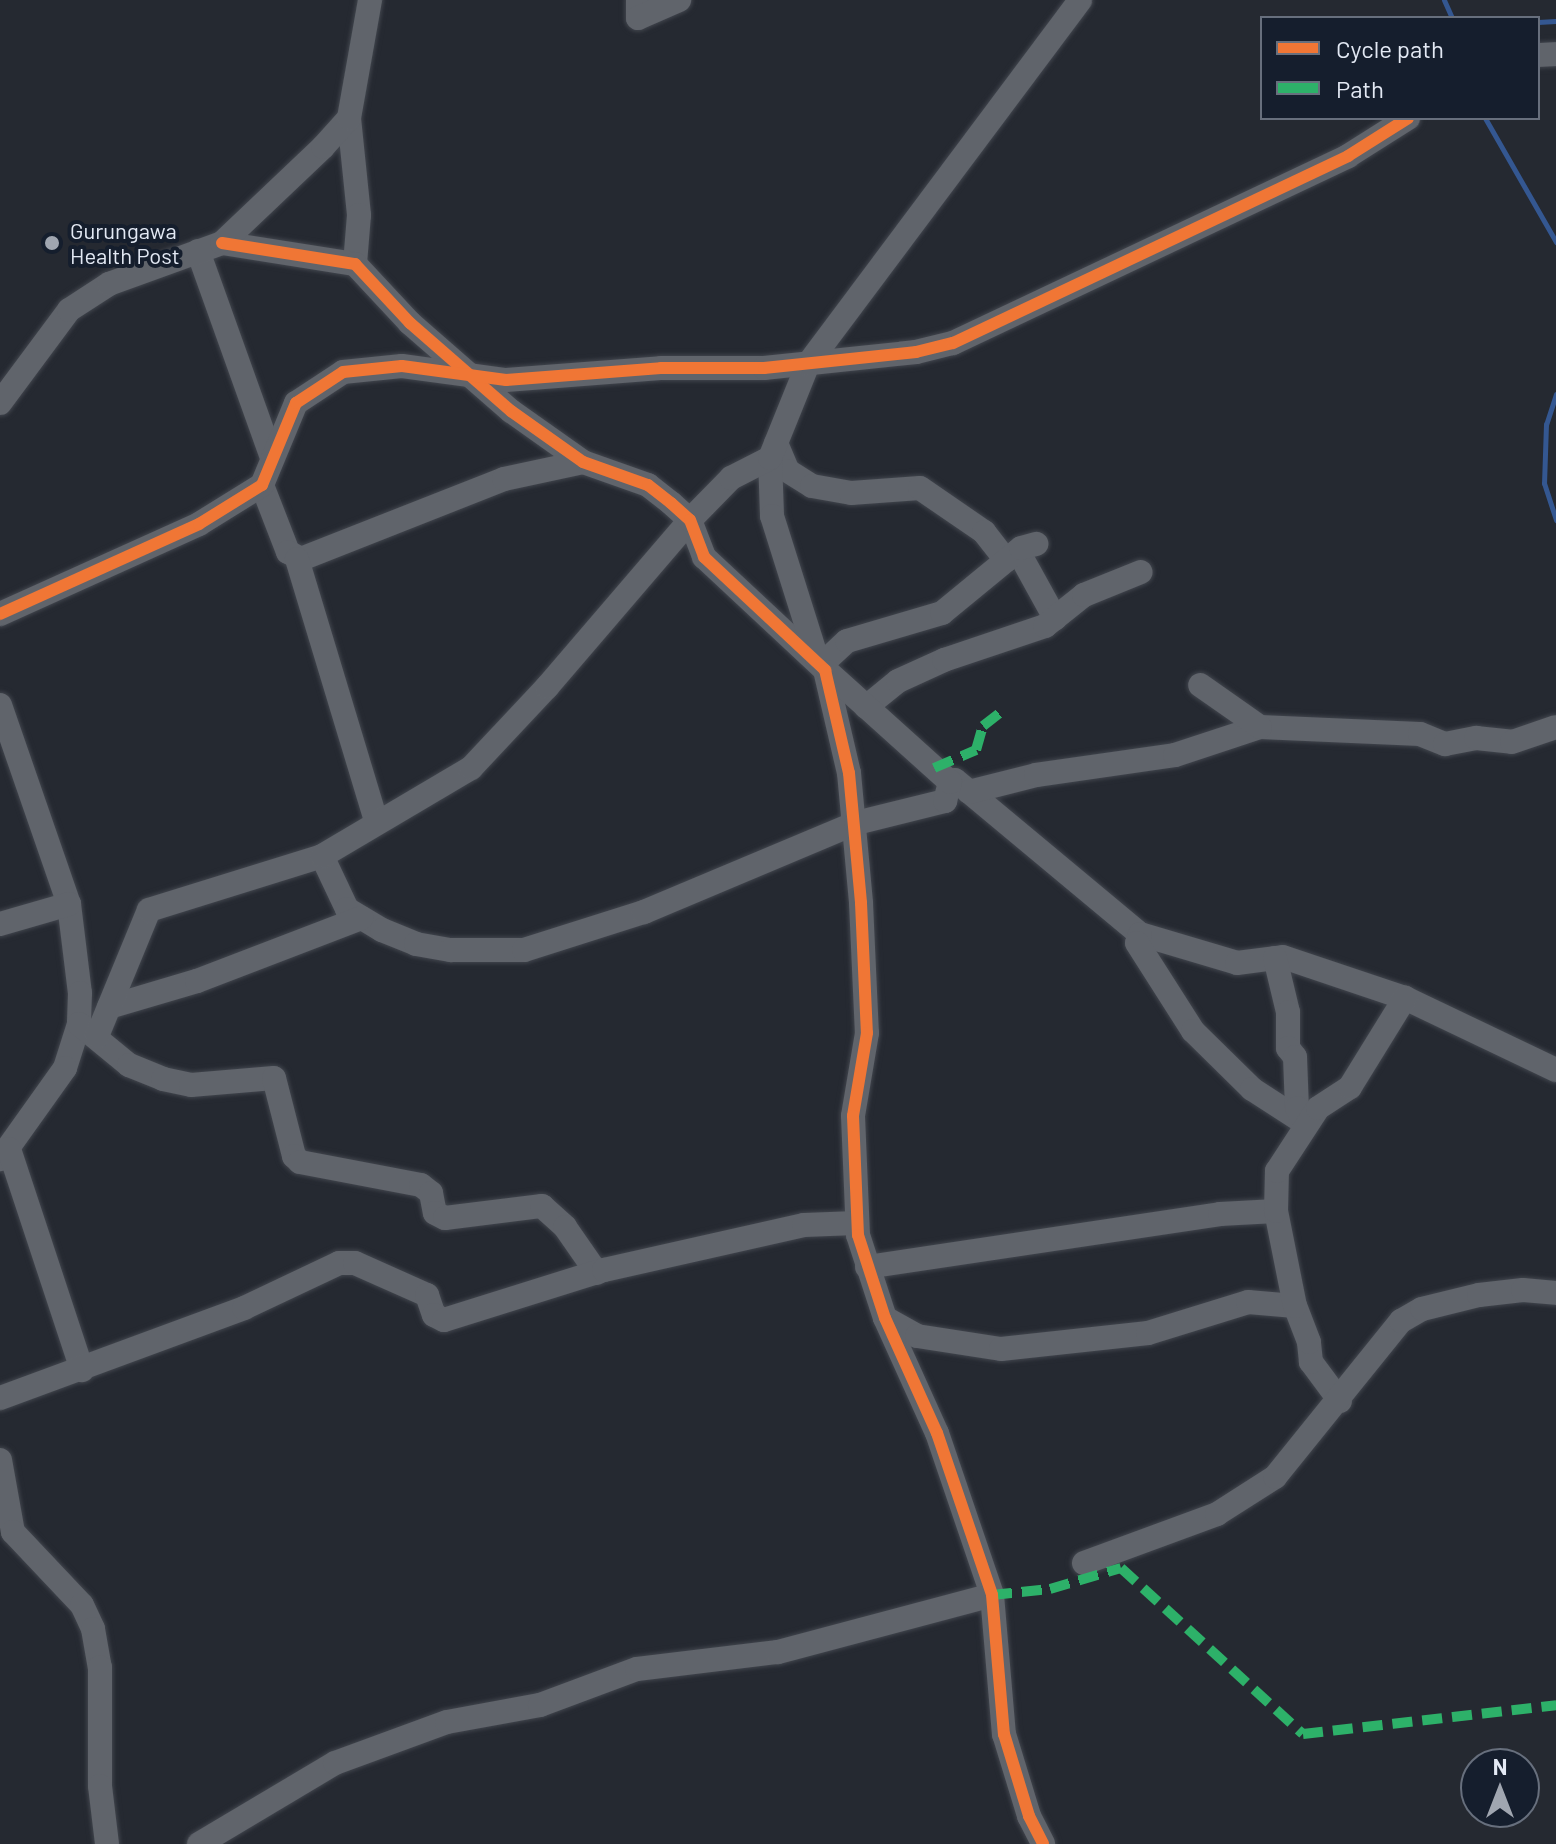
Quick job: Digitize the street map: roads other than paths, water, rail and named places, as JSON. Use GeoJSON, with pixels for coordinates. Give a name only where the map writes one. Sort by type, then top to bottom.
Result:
{"type":"FeatureCollection","features":[{"type":"Feature","properties":{"kind":"street"},"geometry":{"type":"LineString","coordinates":[[355,264],[359,215],[349,118],[370,0]]}},
{"type":"Feature","properties":{"kind":"street"},"geometry":{"type":"LineString","coordinates":[[638,0],[638,18],[679,0]]}},
{"type":"Feature","properties":{"kind":"street"},"geometry":{"type":"LineString","coordinates":[[1043,1844],[1029,1816],[1004,1734],[992,1595],[937,1433],[885,1318],[856,1223],[853,1116],[867,1033],[856,823],[844,739],[772,516],[773,450],[808,364],[1080,0]]}},
{"type":"Feature","properties":{"kind":"street"},"geometry":{"type":"LineString","coordinates":[[0,403],[69,310],[109,284],[222,243],[349,118]]}},
{"type":"Feature","properties":{"kind":"street"},"geometry":{"type":"LineString","coordinates":[[0,614],[199,524],[262,485],[296,403],[343,372],[402,366],[471,378],[808,364],[854,361],[953,343],[1348,156],[1405,120]]}},
{"type":"Feature","properties":{"kind":"street"},"geometry":{"type":"LineString","coordinates":[[222,243],[355,264],[471,378],[583,462],[648,485],[690,520],[704,557],[866,707],[1140,934],[1237,963],[1275,958],[1405,998],[1556,1070]]}},
{"type":"Feature","properties":{"kind":"street"},"geometry":{"type":"LineString","coordinates":[[198,251],[272,458]]}},
{"type":"Feature","properties":{"kind":"street"},"geometry":{"type":"LineString","coordinates":[[82,1370],[4,1154],[88,1030],[109,1007],[149,910],[322,856],[376,821],[471,768],[690,520],[731,478],[773,450]]}},
{"type":"Feature","properties":{"kind":"street"},"geometry":{"type":"LineString","coordinates":[[773,450],[788,471],[812,486],[851,493],[920,488],[984,532],[1020,552],[1055,618]]}},
{"type":"Feature","properties":{"kind":"street"},"geometry":{"type":"LineString","coordinates":[[297,559],[373,534],[504,479],[583,462]]}},
{"type":"Feature","properties":{"kind":"street"},"geometry":{"type":"LineString","coordinates":[[262,485],[288,552],[297,559],[376,821]]}},
{"type":"Feature","properties":{"kind":"street"},"geometry":{"type":"LineString","coordinates":[[821,665],[847,641],[942,613],[1020,552]]}},
{"type":"Feature","properties":{"kind":"street"},"geometry":{"type":"LineString","coordinates":[[866,707],[898,681],[944,660],[1045,626],[1084,595],[1141,572]]}},
{"type":"Feature","properties":{"kind":"street"},"geometry":{"type":"LineString","coordinates":[[1200,685],[1260,727]]}},
{"type":"Feature","properties":{"kind":"street"},"geometry":{"type":"LineString","coordinates":[[0,705],[3,730],[69,904],[88,1030],[129,1065],[179,1083],[274,1078],[296,1160],[421,1185],[431,1193],[435,1213],[445,1218],[542,1206],[565,1227],[597,1273]]}},
{"type":"Feature","properties":{"kind":"street"},"geometry":{"type":"LineString","coordinates":[[322,856],[335,892],[361,918],[416,944],[524,950],[644,912],[856,823],[945,801],[959,787],[1175,755],[1260,727],[1420,734],[1445,744],[1476,738],[1512,742],[1556,727]]}},
{"type":"Feature","properties":{"kind":"street"},"geometry":{"type":"LineString","coordinates":[[0,924],[69,904]]}},
{"type":"Feature","properties":{"kind":"street"},"geometry":{"type":"LineString","coordinates":[[109,1007],[197,981],[361,918]]}},
{"type":"Feature","properties":{"kind":"street"},"geometry":{"type":"LineString","coordinates":[[1140,934],[1137,943],[1193,1031],[1252,1089],[1306,1124]]}},
{"type":"Feature","properties":{"kind":"street"},"geometry":{"type":"LineString","coordinates":[[1275,958],[1288,1012],[1288,1048],[1295,1057],[1297,1108],[1306,1124]]}},
{"type":"Feature","properties":{"kind":"street"},"geometry":{"type":"LineString","coordinates":[[1340,1401],[1311,1362],[1309,1342],[1295,1306],[1276,1211],[1277,1171],[1318,1108],[1350,1087],[1405,998]]}},
{"type":"Feature","properties":{"kind":"street"},"geometry":{"type":"LineString","coordinates":[[867,1267],[1220,1214],[1276,1211]]}},
{"type":"Feature","properties":{"kind":"street"},"geometry":{"type":"LineString","coordinates":[[0,1398],[244,1308],[339,1263],[355,1263],[427,1295],[434,1315],[444,1320],[597,1273],[791,1227],[856,1223]]}},
{"type":"Feature","properties":{"kind":"street"},"geometry":{"type":"LineString","coordinates":[[1084,1563],[1217,1514],[1275,1477],[1340,1401],[1384,1336],[1422,1309],[1523,1290],[1556,1293]]}},
{"type":"Feature","properties":{"kind":"street"},"geometry":{"type":"LineString","coordinates":[[885,1318],[917,1336],[1001,1349],[1148,1333],[1248,1302],[1295,1306]]}},
{"type":"Feature","properties":{"kind":"street"},"geometry":{"type":"LineString","coordinates":[[0,1460],[13,1532],[82,1605],[93,1629],[100,1667],[100,1786],[107,1844]]}},
{"type":"Feature","properties":{"kind":"street"},"geometry":{"type":"LineString","coordinates":[[199,1844],[335,1763],[447,1722],[540,1705],[637,1669],[778,1652],[992,1595]]}},
{"type":"Feature","properties":{"kind":"waterway"},"geometry":{"type":"LineString","coordinates":[[1444,0],[1451,16]]}},
{"type":"Feature","properties":{"kind":"waterway"},"geometry":{"type":"LineString","coordinates":[[1540,22],[1556,21]]}},
{"type":"Feature","properties":{"kind":"waterway"},"geometry":{"type":"LineString","coordinates":[[1486,120],[1556,242]]}},
{"type":"Feature","properties":{"kind":"waterway"},"geometry":{"type":"LineString","coordinates":[[1556,394],[1546,424],[1544,483],[1556,520]]}},
{"type":"Feature","properties":{"kind":"place","name":"Gurungawa Health Post"},"geometry":{"type":"Point","coordinates":[52,243]}}]}
